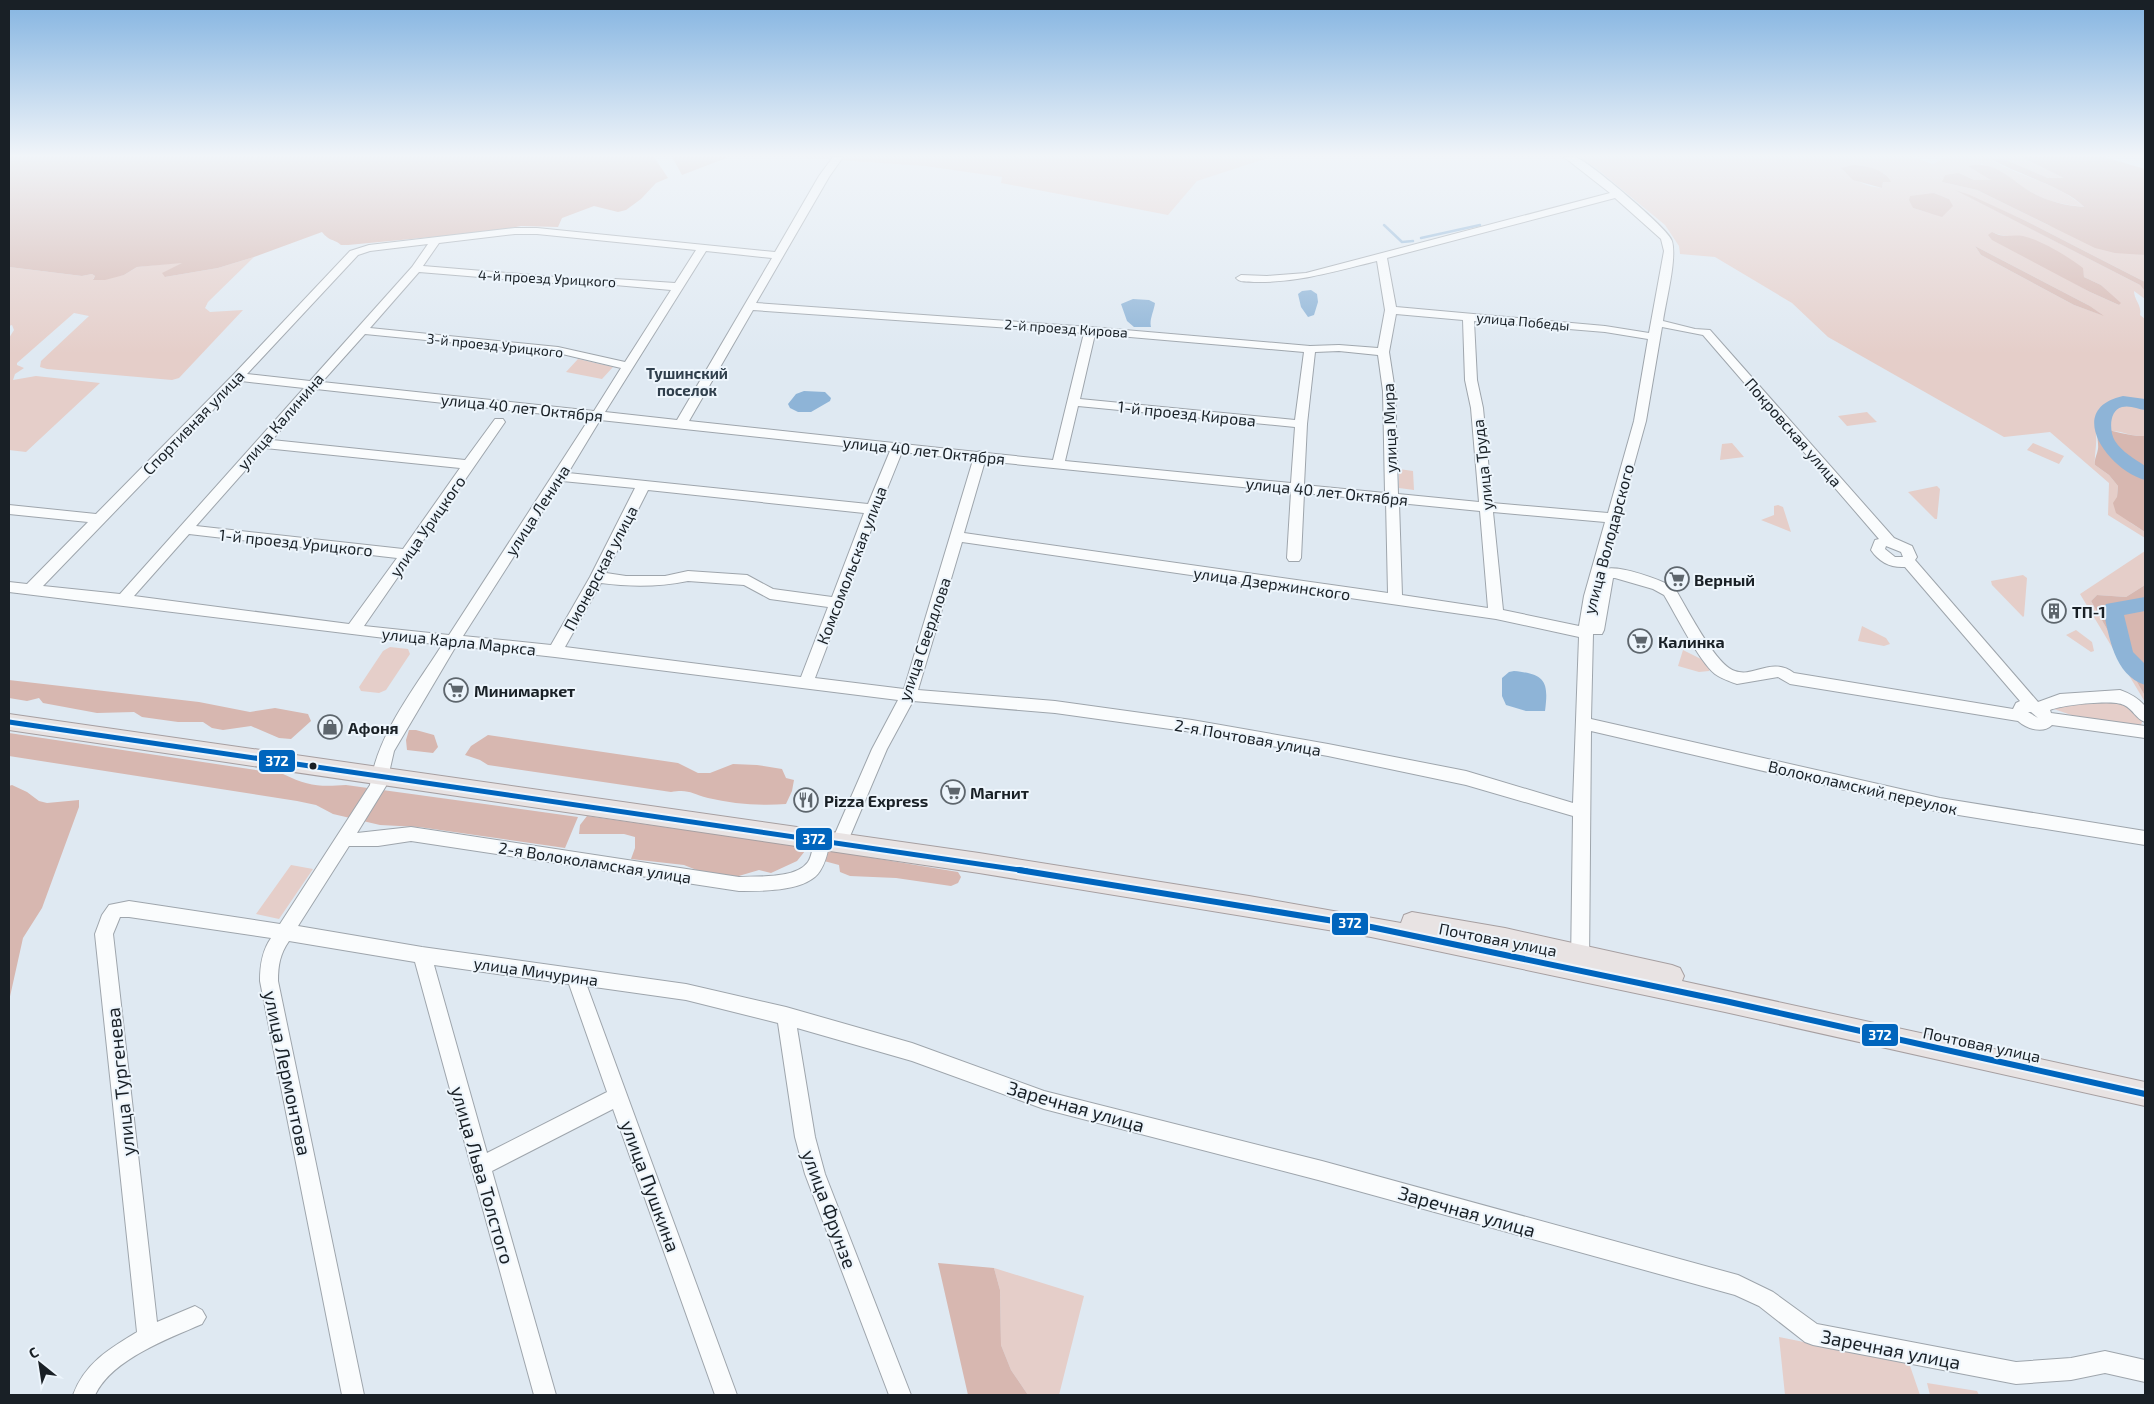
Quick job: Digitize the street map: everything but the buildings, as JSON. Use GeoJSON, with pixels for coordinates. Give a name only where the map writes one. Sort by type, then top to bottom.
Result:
{"type":"FeatureCollection","features":[{"type":"Feature","properties":{"kind":"main road"},"geometry":{"type":"LineString","coordinates":[[9,711],[380,771]]}},
{"type":"Feature","properties":{"kind":"main road"},"geometry":{"type":"LineString","coordinates":[[9,722],[380,771]]}},
{"type":"Feature","properties":{"kind":"main road","name":"Почтовая улица"},"geometry":{"type":"LineString","coordinates":[[380,771],[835,838],[1230,902],[1580,963],[2145,1080]]}},
{"type":"Feature","properties":{"kind":"main road","name":"Почтовая улица"},"geometry":{"type":"LineString","coordinates":[[1580,963],[1725,1001],[2145,1094]]}},
{"type":"Feature","properties":{"kind":"street"},"geometry":{"type":"LineString","coordinates":[[682,424],[796,223]]}},
{"type":"Feature","properties":{"kind":"street"},"geometry":{"type":"LineString","coordinates":[[1241,278],[1267,279],[1306,276],[1509,223]]}},
{"type":"Feature","properties":{"kind":"street","name":"улица Володарского"},"geometry":{"type":"LineString","coordinates":[[1580,963],[1580,812],[1586,630],[1591,596],[1640,421],[1656,330],[1668,244],[1666,238],[1651,223]]}},
{"type":"Feature","properties":{"kind":"street"},"geometry":{"type":"LineString","coordinates":[[435,241],[515,231],[537,231],[777,255]]}},
{"type":"Feature","properties":{"kind":"street","name":"Спортивная улица"},"geometry":{"type":"LineString","coordinates":[[30,590],[238,377],[354,253],[369,248],[435,241]]}},
{"type":"Feature","properties":{"kind":"street","name":"улица Калинина"},"geometry":{"type":"LineString","coordinates":[[123,600],[416,269],[435,241]]}},
{"type":"Feature","properties":{"kind":"street","name":"улица Ленина"},"geometry":{"type":"LineString","coordinates":[[380,771],[386,751],[400,725],[452,641],[560,476],[703,247]]}},
{"type":"Feature","properties":{"kind":"street","name":"улица Мира"},"geometry":{"type":"LineString","coordinates":[[1381,256],[1391,310],[1383,352],[1389,390],[1395,601]]}},
{"type":"Feature","properties":{"kind":"street","name":"4-й проезд Урицкого"},"geometry":{"type":"LineString","coordinates":[[416,269],[595,284],[615,282],[678,287]]}},
{"type":"Feature","properties":{"kind":"street","name":"2-й проезд Кирова"},"geometry":{"type":"LineString","coordinates":[[749,306],[1090,330],[1310,349],[1340,348],[1383,352]]}},
{"type":"Feature","properties":{"kind":"street","name":"улица Победы"},"geometry":{"type":"LineString","coordinates":[[1391,310],[1605,329],[1656,330]]}},
{"type":"Feature","properties":{"kind":"street","name":"улица Труда"},"geometry":{"type":"LineString","coordinates":[[1468,316],[1471,380],[1476,408],[1496,614]]}},
{"type":"Feature","properties":{"kind":"street","name":"3-й проезд Урицкого"},"geometry":{"type":"LineString","coordinates":[[360,330],[558,350],[629,366]]}},
{"type":"Feature","properties":{"kind":"street"},"geometry":{"type":"LineString","coordinates":[[1058,465],[1090,330]]}},
{"type":"Feature","properties":{"kind":"street","name":"Покровская улица"},"geometry":{"type":"LineString","coordinates":[[1656,330],[1700,332],[1884,542],[1907,549],[1910,557],[1902,562],[2032,711]]}},
{"type":"Feature","properties":{"kind":"street"},"geometry":{"type":"LineString","coordinates":[[1294,558],[1301,424],[1310,349]]}},
{"type":"Feature","properties":{"kind":"street","name":"улица 40 лет Октября"},"geometry":{"type":"LineString","coordinates":[[238,377],[981,455],[1058,465],[1612,518]]}},
{"type":"Feature","properties":{"kind":"street","name":"1-й проезд Кирова"},"geometry":{"type":"LineString","coordinates":[[1073,402],[1301,424]]}},
{"type":"Feature","properties":{"kind":"street","name":"улица Урицкого"},"geometry":{"type":"LineString","coordinates":[[353,630],[499,422]]}},
{"type":"Feature","properties":{"kind":"street"},"geometry":{"type":"LineString","coordinates":[[260,443],[469,465]]}},
{"type":"Feature","properties":{"kind":"street","name":"Комсомольская улица"},"geometry":{"type":"LineString","coordinates":[[806,683],[872,509],[898,447]]}},
{"type":"Feature","properties":{"kind":"street","name":"улица Свердлова"},"geometry":{"type":"LineString","coordinates":[[835,838],[909,695],[958,537],[981,455]]}},
{"type":"Feature","properties":{"kind":"street"},"geometry":{"type":"LineString","coordinates":[[560,476],[872,509]]}},
{"type":"Feature","properties":{"kind":"street","name":"Пионерская улица"},"geometry":{"type":"LineString","coordinates":[[555,651],[597,577],[644,484]]}},
{"type":"Feature","properties":{"kind":"street"},"geometry":{"type":"LineString","coordinates":[[9,509],[98,520]]}},
{"type":"Feature","properties":{"kind":"street","name":"1-й проезд Урицкого"},"geometry":{"type":"LineString","coordinates":[[185,529],[408,554]]}},
{"type":"Feature","properties":{"kind":"street","name":"улица Дзержинского"},"geometry":{"type":"LineString","coordinates":[[958,537],[1496,614],[1586,630]]}},
{"type":"Feature","properties":{"kind":"street"},"geometry":{"type":"LineString","coordinates":[[1586,630],[1597,630],[1606,576],[1610,573],[1615,573],[1658,585],[1669,592],[1711,660],[1724,673],[1730,676],[1737,678],[1780,671],[1790,678],[2032,711],[2145,732]]}},
{"type":"Feature","properties":{"kind":"street"},"geometry":{"type":"LineString","coordinates":[[597,577],[626,581],[664,581],[688,576],[747,580],[770,594],[836,602]]}},
{"type":"Feature","properties":{"kind":"street","name":"улица Карла Маркса"},"geometry":{"type":"LineString","coordinates":[[9,587],[353,630],[555,651],[909,695]]}},
{"type":"Feature","properties":{"kind":"street","name":"2-я Почтовая улица"},"geometry":{"type":"LineString","coordinates":[[909,695],[1055,707],[1192,726],[1328,750],[1466,778],[1580,812]]}},
{"type":"Feature","properties":{"kind":"street"},"geometry":{"type":"LineString","coordinates":[[2032,711],[2060,700],[2120,696],[2133,702],[2145,716]]}},
{"type":"Feature","properties":{"kind":"street","name":"Волоколамский переулок"},"geometry":{"type":"LineString","coordinates":[[1583,723],[1940,805],[2145,838]]}},
{"type":"Feature","properties":{"kind":"street","name":"улица Лермонтова"},"geometry":{"type":"LineString","coordinates":[[353,1395],[269,981],[269,968],[274,950],[284,932],[378,786],[380,771]]}},
{"type":"Feature","properties":{"kind":"street","name":"2-я Волоколамская улица"},"geometry":{"type":"LineString","coordinates":[[344,839],[368,840],[411,834],[739,884],[786,881],[806,875],[835,838]]}},
{"type":"Feature","properties":{"kind":"street","name":"улица Тургенева"},"geometry":{"type":"LineString","coordinates":[[148,1337],[104,934],[108,920],[115,910],[129,909],[284,932]]}},
{"type":"Feature","properties":{"kind":"street","name":"улица Мичурина"},"geometry":{"type":"LineString","coordinates":[[284,932],[422,955],[686,992],[786,1016]]}},
{"type":"Feature","properties":{"kind":"street","name":"улица Льва Толстого"},"geometry":{"type":"LineString","coordinates":[[422,955],[545,1395]]}},
{"type":"Feature","properties":{"kind":"street","name":"улица Пушкина"},"geometry":{"type":"LineString","coordinates":[[575,977],[726,1395]]}},
{"type":"Feature","properties":{"kind":"street","name":"Заречная улица"},"geometry":{"type":"LineString","coordinates":[[786,1016],[912,1052],[1044,1100],[1322,1171],[1738,1285],[1766,1299],[1813,1334],[2016,1373],[2071,1369],[2105,1362],[2145,1371]]}},
{"type":"Feature","properties":{"kind":"street","name":"улица Фрунзе"},"geometry":{"type":"LineString","coordinates":[[786,1016],[805,1138],[815,1174],[900,1395]]}},
{"type":"Feature","properties":{"kind":"street"},"geometry":{"type":"LineString","coordinates":[[480,1167],[619,1096]]}},
{"type":"Feature","properties":{"kind":"street"},"geometry":{"type":"LineString","coordinates":[[84,1395],[88,1382],[100,1367],[148,1337],[195,1317]]}},
{"type":"Feature","properties":{"kind":"shaded area"},"geometry":{"type":"Polygon","coordinates":[[[9,223],[560,223],[558,227],[521,226],[495,231],[348,245],[341,245],[322,232],[218,268],[165,277],[162,273],[182,263],[137,267],[124,275],[105,280],[93,280],[95,276],[92,274],[82,276],[9,267],[9,223]]]}},
{"type":"Feature","properties":{"kind":"shaded area"},"geometry":{"type":"Polygon","coordinates":[[[1662,223],[2019,223],[2140,285],[2145,291],[2145,299],[2134,291],[2140,308],[2140,315],[2145,319],[2145,436],[2116,431],[2096,434],[2095,465],[2109,475],[2118,486],[2117,497],[2131,523],[2145,532],[2145,538],[2108,515],[2109,483],[2050,432],[2004,437],[1828,337],[1792,303],[1715,257],[1680,254],[1679,246],[1662,223]],[[1992,232],[2065,278],[2119,305],[2120,303],[2101,285],[2084,277],[2083,272],[2031,240],[1992,232]],[[1975,246],[1981,255],[2074,305],[2102,315],[2090,306],[1975,246]]]}},
{"type":"Feature","properties":{"kind":"shaded area"},"geometry":{"type":"Polygon","coordinates":[[[2018,223],[2029,223],[2145,282],[2145,291],[2140,285],[2018,223]]]}},
{"type":"Feature","properties":{"kind":"shaded area"},"geometry":{"type":"Polygon","coordinates":[[[2029,223],[2043,223],[2131,253],[2145,255],[2145,282],[2029,223]]]}},
{"type":"Feature","properties":{"kind":"shaded area"},"geometry":{"type":"Polygon","coordinates":[[[2043,223],[2145,223],[2145,255],[2115,253],[2095,248],[2043,223]]]}},
{"type":"Feature","properties":{"kind":"shaded area"},"geometry":{"type":"Polygon","coordinates":[[[1992,232],[2005,236],[2023,236],[2054,249],[2083,268],[2084,277],[2101,285],[2121,303],[2119,305],[2090,292],[1992,240],[1988,235],[1992,232]]]}},
{"type":"Feature","properties":{"kind":"shaded area"},"geometry":{"type":"Polygon","coordinates":[[[1975,246],[2090,306],[2104,316],[2074,305],[1981,255],[1975,246]]]}},
{"type":"Feature","properties":{"kind":"shaded area"},"geometry":{"type":"Polygon","coordinates":[[[254,257],[208,302],[205,308],[210,312],[243,310],[179,378],[172,380],[40,367],[41,361],[89,316],[74,313],[17,363],[17,365],[24,368],[15,374],[13,380],[36,376],[100,383],[26,452],[9,450],[9,338],[14,330],[12,325],[9,326],[9,267],[82,276],[92,274],[95,276],[93,279],[124,275],[137,267],[184,262],[165,277],[218,268],[254,257]]]}},
{"type":"Feature","properties":{"kind":"shaded area"},"geometry":{"type":"Polygon","coordinates":[[[578,359],[613,367],[602,379],[566,372],[578,359]]]}},
{"type":"Feature","properties":{"kind":"shaded area"},"geometry":{"type":"Polygon","coordinates":[[[1867,412],[1877,422],[1847,426],[1838,416],[1867,412]]]}},
{"type":"Feature","properties":{"kind":"shaded area"},"geometry":{"type":"Polygon","coordinates":[[[2100,429],[2145,436],[2145,532],[2116,513],[2113,503],[2117,497],[2118,486],[2109,475],[2095,465],[2100,429]]]}},
{"type":"Feature","properties":{"kind":"shaded area"},"geometry":{"type":"Polygon","coordinates":[[[1732,443],[1744,457],[1720,460],[1722,444],[1732,443]]]}},
{"type":"Feature","properties":{"kind":"shaded area"},"geometry":{"type":"Polygon","coordinates":[[[2033,443],[2064,456],[2059,464],[2027,450],[2033,443]]]}},
{"type":"Feature","properties":{"kind":"shaded area"},"geometry":{"type":"Polygon","coordinates":[[[1399,469],[1413,471],[1414,490],[1399,488],[1399,469]]]}},
{"type":"Feature","properties":{"kind":"shaded area"},"geometry":{"type":"Polygon","coordinates":[[[1937,486],[1940,489],[1937,519],[1935,519],[1908,492],[1937,486]]]}},
{"type":"Feature","properties":{"kind":"shaded area"},"geometry":{"type":"Polygon","coordinates":[[[1774,506],[1783,507],[1791,532],[1761,520],[1774,515],[1774,506]]]}},
{"type":"Feature","properties":{"kind":"shaded area"},"geometry":{"type":"Polygon","coordinates":[[[2145,551],[2145,585],[2126,597],[2097,595],[2091,601],[2145,696],[2145,702],[2080,594],[2145,551]]]}},
{"type":"Feature","properties":{"kind":"shaded area"},"geometry":{"type":"Polygon","coordinates":[[[2023,575],[2027,578],[2023,617],[1992,585],[1991,581],[2023,575]]]}},
{"type":"Feature","properties":{"kind":"shaded area"},"geometry":{"type":"Polygon","coordinates":[[[2145,585],[2145,696],[2091,601],[2097,595],[2126,597],[2145,585]]]}},
{"type":"Feature","properties":{"kind":"shaded area"},"geometry":{"type":"Polygon","coordinates":[[[1862,626],[1886,638],[1890,644],[1884,646],[1858,641],[1862,626]]]}},
{"type":"Feature","properties":{"kind":"shaded area"},"geometry":{"type":"Polygon","coordinates":[[[2076,630],[2092,642],[2094,651],[2091,652],[2066,635],[2076,630]]]}},
{"type":"Feature","properties":{"kind":"shaded area"},"geometry":{"type":"Polygon","coordinates":[[[390,647],[408,649],[410,654],[386,690],[379,693],[361,691],[359,687],[383,651],[390,647]]]}},
{"type":"Feature","properties":{"kind":"shaded area"},"geometry":{"type":"Polygon","coordinates":[[[1683,650],[1708,664],[1709,671],[1699,672],[1678,666],[1683,650]]]}},
{"type":"Feature","properties":{"kind":"shaded area"},"geometry":{"type":"Polygon","coordinates":[[[9,680],[199,702],[250,712],[275,708],[308,714],[311,721],[291,739],[279,738],[251,726],[223,730],[212,728],[203,722],[178,722],[142,717],[134,712],[97,713],[43,703],[39,698],[27,701],[9,698],[9,680]]]}},
{"type":"Feature","properties":{"kind":"shaded area"},"geometry":{"type":"Polygon","coordinates":[[[2118,698],[2143,720],[2140,727],[2074,716],[2051,708],[2118,698]]]}},
{"type":"Feature","properties":{"kind":"shaded area"},"geometry":{"type":"Polygon","coordinates":[[[409,730],[434,735],[438,747],[433,753],[407,750],[406,740],[409,730]]]}},
{"type":"Feature","properties":{"kind":"shaded area"},"geometry":{"type":"Polygon","coordinates":[[[9,733],[283,774],[314,785],[346,785],[578,817],[565,848],[419,827],[380,825],[333,814],[316,805],[297,801],[9,756],[9,733]]]}},
{"type":"Feature","properties":{"kind":"shaded area"},"geometry":{"type":"Polygon","coordinates":[[[488,735],[678,763],[698,773],[710,773],[733,764],[757,765],[782,769],[786,778],[794,780],[792,791],[786,804],[757,805],[727,802],[687,792],[671,792],[488,765],[465,755],[471,746],[488,735]]]}},
{"type":"Feature","properties":{"kind":"shaded area"},"geometry":{"type":"Polygon","coordinates":[[[12,785],[27,792],[39,801],[47,803],[79,800],[79,807],[42,908],[23,938],[9,1001],[9,786],[12,785]]]}},
{"type":"Feature","properties":{"kind":"shaded area"},"geometry":{"type":"Polygon","coordinates":[[[587,816],[783,844],[795,846],[805,851],[797,861],[771,873],[759,870],[732,878],[714,877],[684,865],[631,859],[635,848],[635,837],[624,834],[579,834],[580,825],[587,816]]]}},
{"type":"Feature","properties":{"kind":"shaded area"},"geometry":{"type":"Polygon","coordinates":[[[825,850],[958,872],[961,877],[958,883],[951,886],[896,878],[850,876],[840,872],[839,865],[824,861],[825,850]]]}},
{"type":"Feature","properties":{"kind":"shaded area"},"geometry":{"type":"Polygon","coordinates":[[[291,865],[313,869],[279,919],[256,914],[291,865]]]}},
{"type":"Feature","properties":{"kind":"shaded area"},"geometry":{"type":"Polygon","coordinates":[[[938,1263],[994,1268],[1000,1290],[1001,1345],[1011,1370],[1028,1395],[968,1395],[938,1263]]]}},
{"type":"Feature","properties":{"kind":"shaded area"},"geometry":{"type":"Polygon","coordinates":[[[994,1268],[1084,1296],[1059,1395],[1028,1395],[1011,1370],[1001,1345],[1000,1290],[994,1268]]]}},
{"type":"Feature","properties":{"kind":"shaded area"},"geometry":{"type":"Polygon","coordinates":[[[1779,1337],[1909,1363],[1920,1395],[1785,1395],[1779,1337]]]}},
{"type":"Feature","properties":{"kind":"shaded area"},"geometry":{"type":"Polygon","coordinates":[[[1927,1383],[1977,1391],[1979,1395],[1930,1395],[1927,1383]]]}},
{"type":"Feature","properties":{"kind":"water"},"geometry":{"type":"Polygon","coordinates":[[[1311,290],[1317,294],[1318,302],[1314,315],[1308,317],[1301,307],[1298,294],[1302,291],[1311,290]]]}},
{"type":"Feature","properties":{"kind":"water"},"geometry":{"type":"Polygon","coordinates":[[[1133,299],[1149,300],[1155,303],[1151,327],[1134,327],[1127,321],[1121,304],[1133,299]]]}},
{"type":"Feature","properties":{"kind":"water"},"geometry":{"type":"Polygon","coordinates":[[[804,391],[825,392],[831,398],[830,401],[811,412],[798,412],[790,408],[788,404],[796,394],[804,391]]]}},
{"type":"Feature","properties":{"kind":"water"},"geometry":{"type":"Polygon","coordinates":[[[1509,672],[1532,674],[1543,681],[1546,693],[1545,711],[1526,711],[1506,705],[1502,696],[1502,678],[1509,672]]]}},
{"type":"Feature","properties":{"kind":"waterway"},"geometry":{"type":"LineString","coordinates":[[1384,225],[1402,242],[1413,241]]}},
{"type":"Feature","properties":{"kind":"waterway"},"geometry":{"type":"LineString","coordinates":[[1421,238],[1480,225]]}},
{"type":"Feature","properties":{"kind":"waterway"},"geometry":{"type":"LineString","coordinates":[[2145,405],[2130,401],[2116,403],[2106,411],[2103,426],[2104,436],[2108,444],[2122,459],[2145,474]]}},
{"type":"Feature","properties":{"kind":"waterway"},"geometry":{"type":"LineString","coordinates":[[2145,604],[2113,609],[2124,655],[2145,677]]}},
{"type":"Feature","properties":{"kind":"transit line","name":"372"},"geometry":{"type":"LineString","coordinates":[[9,722],[979,863],[1371,927],[1725,1001],[2145,1094]]}},
{"type":"Feature","properties":{"kind":"place","name":"Верный"},"geometry":{"type":"Point","coordinates":[1677,579]}},
{"type":"Feature","properties":{"kind":"place","name":"ТП-1"},"geometry":{"type":"Point","coordinates":[2054,611]}},
{"type":"Feature","properties":{"kind":"place","name":"Калинка"},"geometry":{"type":"Point","coordinates":[1640,641]}},
{"type":"Feature","properties":{"kind":"place","name":"Минимаркет"},"geometry":{"type":"Point","coordinates":[456,690]}},
{"type":"Feature","properties":{"kind":"place","name":"Афоня"},"geometry":{"type":"Point","coordinates":[330,727]}},
{"type":"Feature","properties":{"kind":"place","name":"Магнит"},"geometry":{"type":"Point","coordinates":[953,792]}},
{"type":"Feature","properties":{"kind":"place","name":"Pizza Express"},"geometry":{"type":"Point","coordinates":[806,800]}},
{"type":"Feature","properties":{"kind":"district","name":"Тушинский поселок"},"geometry":{"type":"Point","coordinates":[687,382]}}]}
